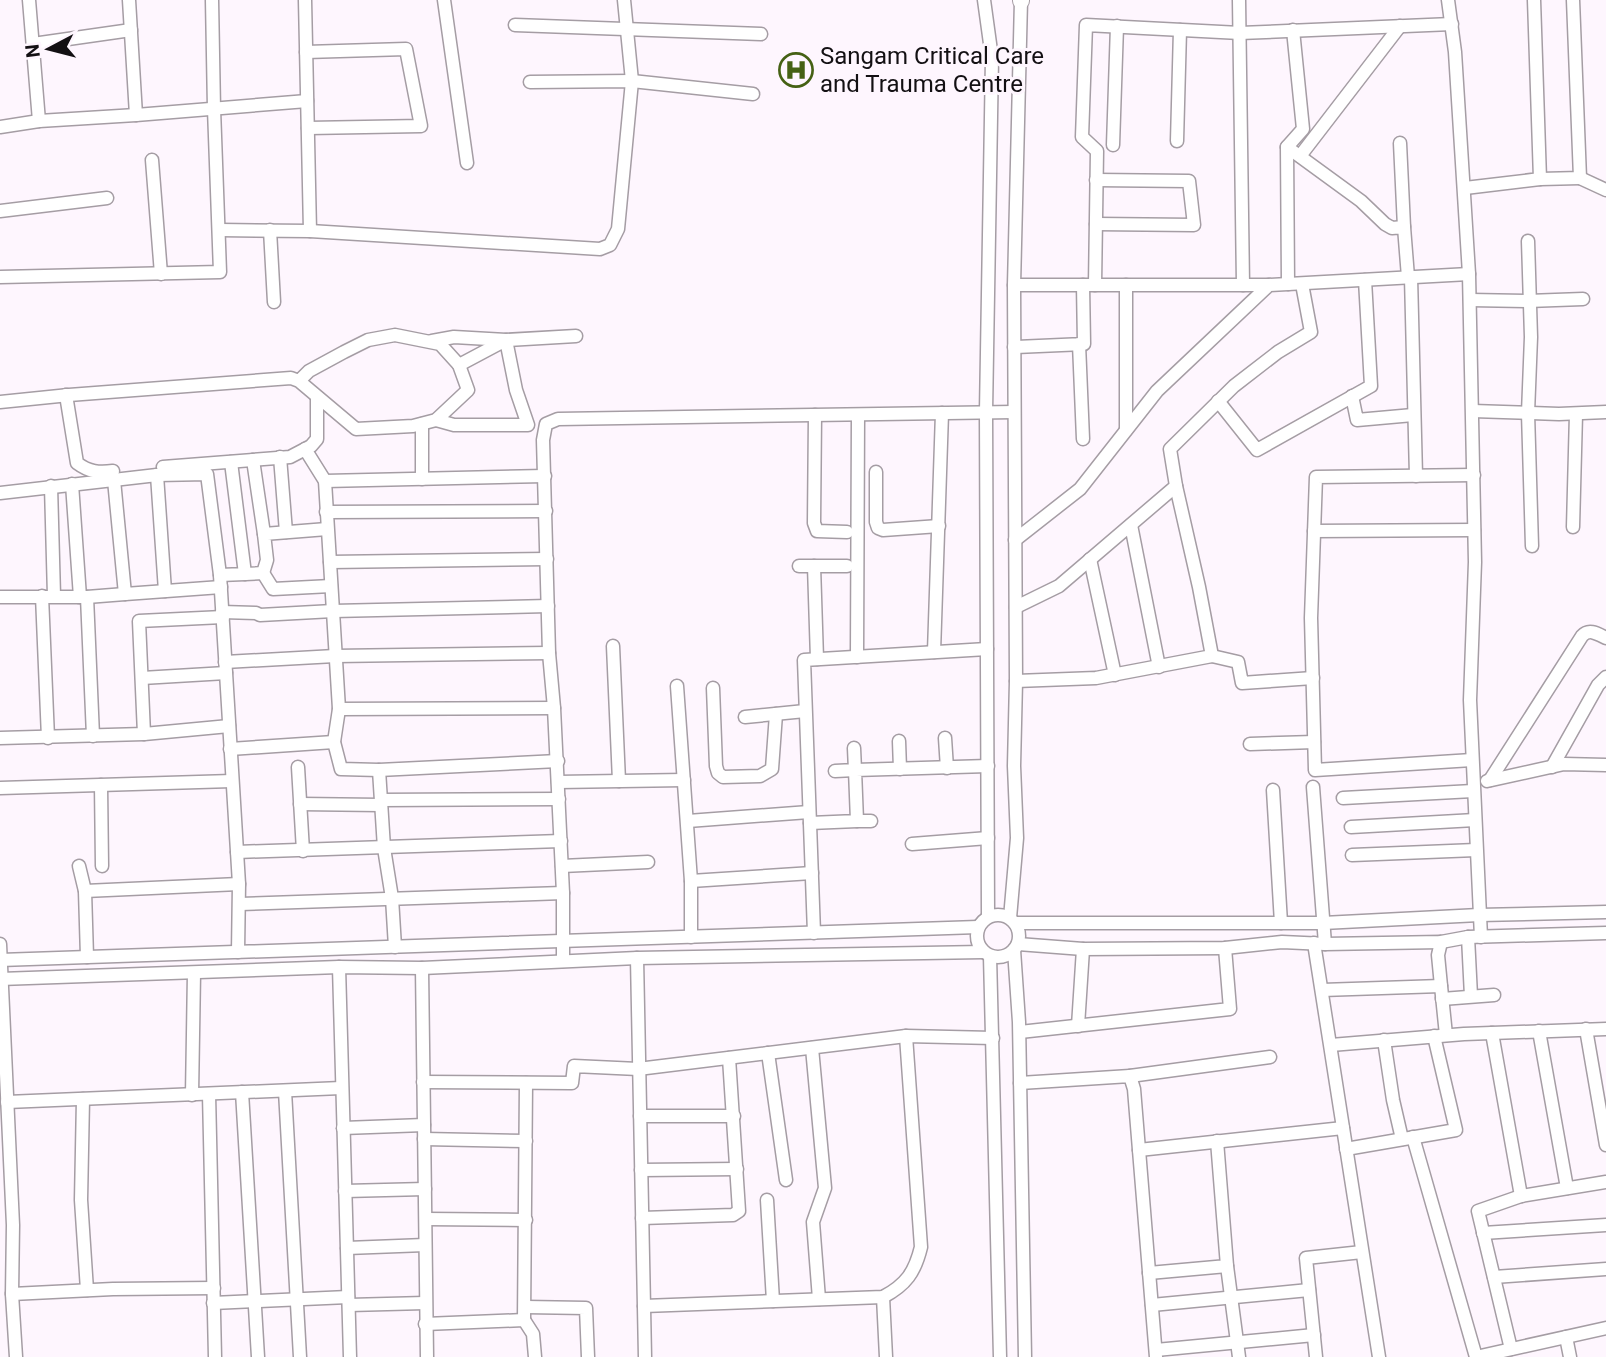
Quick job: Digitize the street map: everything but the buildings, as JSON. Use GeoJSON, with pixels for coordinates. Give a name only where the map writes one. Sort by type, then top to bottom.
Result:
{"type":"FeatureCollection","features":[{"type":"Feature","properties":{"kind":"street"},"geometry":{"type":"LineString","coordinates":[[29,0],[39,121]]}},
{"type":"Feature","properties":{"kind":"street"},"geometry":{"type":"LineString","coordinates":[[129,0],[136,115]]}},
{"type":"Feature","properties":{"kind":"street"},"geometry":{"type":"LineString","coordinates":[[0,277],[220,272],[212,0]]}},
{"type":"Feature","properties":{"kind":"street"},"geometry":{"type":"LineString","coordinates":[[305,0],[310,231]]}},
{"type":"Feature","properties":{"kind":"street"},"geometry":{"type":"LineString","coordinates":[[444,0],[467,163]]}},
{"type":"Feature","properties":{"kind":"street"},"geometry":{"type":"LineString","coordinates":[[220,229],[310,231],[600,249],[610,245],[618,229],[632,81],[624,0]]}},
{"type":"Feature","properties":{"kind":"street"},"geometry":{"type":"LineString","coordinates":[[984,0],[992,58],[986,412],[988,916]]}},
{"type":"Feature","properties":{"kind":"street"},"geometry":{"type":"LineString","coordinates":[[1021,0],[1014,285],[1014,766],[1017,838],[1013,920],[1018,930],[1016,947],[1020,1032],[1025,1357]]}},
{"type":"Feature","properties":{"kind":"street"},"geometry":{"type":"LineString","coordinates":[[1239,0],[1243,285]]}},
{"type":"Feature","properties":{"kind":"street"},"geometry":{"type":"LineString","coordinates":[[1448,0],[1465,188],[1473,411],[1474,530],[1470,699],[1479,915],[1474,937],[1471,996]]}},
{"type":"Feature","properties":{"kind":"street"},"geometry":{"type":"LineString","coordinates":[[1534,0],[1540,179]]}},
{"type":"Feature","properties":{"kind":"street"},"geometry":{"type":"LineString","coordinates":[[1573,0],[1580,178]]}},
{"type":"Feature","properties":{"kind":"street"},"geometry":{"type":"LineString","coordinates":[[1014,347],[1084,344],[1096,225],[1097,151],[1082,137],[1086,25],[1240,33],[1452,24]]}},
{"type":"Feature","properties":{"kind":"street"},"geometry":{"type":"LineString","coordinates":[[515,26],[761,34]]}},
{"type":"Feature","properties":{"kind":"street"},"geometry":{"type":"LineString","coordinates":[[1113,145],[1117,26]]}},
{"type":"Feature","properties":{"kind":"street"},"geometry":{"type":"LineString","coordinates":[[1300,156],[1399,26]]}},
{"type":"Feature","properties":{"kind":"street"},"geometry":{"type":"LineString","coordinates":[[33,44],[131,30]]}},
{"type":"Feature","properties":{"kind":"street"},"geometry":{"type":"LineString","coordinates":[[1177,141],[1180,30]]}},
{"type":"Feature","properties":{"kind":"street"},"geometry":{"type":"LineString","coordinates":[[1212,656],[1170,449],[1234,386],[1278,352],[1311,332],[1295,284],[1287,147],[1303,129],[1293,30]]}},
{"type":"Feature","properties":{"kind":"street"},"geometry":{"type":"LineString","coordinates":[[306,52],[406,49],[421,126],[308,128]]}},
{"type":"Feature","properties":{"kind":"street"},"geometry":{"type":"LineString","coordinates":[[530,82],[632,81],[754,94]]}},
{"type":"Feature","properties":{"kind":"street"},"geometry":{"type":"LineString","coordinates":[[0,127],[39,121],[307,101]]}},
{"type":"Feature","properties":{"kind":"street"},"geometry":{"type":"LineString","coordinates":[[1400,144],[1404,227],[1410,277],[1416,476]]}},
{"type":"Feature","properties":{"kind":"street"},"geometry":{"type":"LineString","coordinates":[[1287,147],[1362,201],[1385,224],[1392,228],[1404,227]]}},
{"type":"Feature","properties":{"kind":"street"},"geometry":{"type":"LineString","coordinates":[[152,160],[161,274]]}},
{"type":"Feature","properties":{"kind":"street"},"geometry":{"type":"LineString","coordinates":[[1465,188],[1540,179],[1580,178],[1606,190]]}},
{"type":"Feature","properties":{"kind":"street"},"geometry":{"type":"LineString","coordinates":[[1096,180],[1189,181],[1194,225],[1096,225]]}},
{"type":"Feature","properties":{"kind":"street"},"geometry":{"type":"LineString","coordinates":[[0,211],[107,198]]}},
{"type":"Feature","properties":{"kind":"street"},"geometry":{"type":"LineString","coordinates":[[270,230],[274,302]]}},
{"type":"Feature","properties":{"kind":"street"},"geometry":{"type":"LineString","coordinates":[[1528,241],[1531,337],[1528,413],[1532,546]]}},
{"type":"Feature","properties":{"kind":"street"},"geometry":{"type":"LineString","coordinates":[[1014,285],[1269,285],[1469,274]]}},
{"type":"Feature","properties":{"kind":"street"},"geometry":{"type":"LineString","coordinates":[[1218,401],[1257,450],[1371,386],[1365,280]]}},
{"type":"Feature","properties":{"kind":"street"},"geometry":{"type":"LineString","coordinates":[[1126,285],[1126,430]]}},
{"type":"Feature","properties":{"kind":"street"},"geometry":{"type":"LineString","coordinates":[[1015,540],[1080,489],[1157,391],[1269,285]]}},
{"type":"Feature","properties":{"kind":"street"},"geometry":{"type":"LineString","coordinates":[[1470,300],[1583,299]]}},
{"type":"Feature","properties":{"kind":"street"},"geometry":{"type":"LineString","coordinates":[[299,381],[309,371],[368,340],[395,335],[440,344],[459,365],[468,390],[429,422],[422,479]]}},
{"type":"Feature","properties":{"kind":"street"},"geometry":{"type":"LineString","coordinates":[[428,341],[454,337],[506,340],[576,336]]}},
{"type":"Feature","properties":{"kind":"street"},"geometry":{"type":"LineString","coordinates":[[459,365],[506,340]]}},
{"type":"Feature","properties":{"kind":"street"},"geometry":{"type":"LineString","coordinates":[[506,340],[516,390],[528,425],[544,440]]}},
{"type":"Feature","properties":{"kind":"street"},"geometry":{"type":"LineString","coordinates":[[1079,344],[1083,439]]}},
{"type":"Feature","properties":{"kind":"street"},"geometry":{"type":"LineString","coordinates":[[0,402],[291,378],[299,381],[356,429],[412,426],[429,422],[454,425],[528,425]]}},
{"type":"Feature","properties":{"kind":"street"},"geometry":{"type":"LineString","coordinates":[[66,395],[77,463],[86,470],[100,472],[290,457],[311,446],[317,439],[317,397]]}},
{"type":"Feature","properties":{"kind":"street"},"geometry":{"type":"LineString","coordinates":[[1352,396],[1357,420],[1413,415]]}},
{"type":"Feature","properties":{"kind":"street"},"geometry":{"type":"LineString","coordinates":[[1473,411],[1576,414],[1606,412]]}},
{"type":"Feature","properties":{"kind":"street"},"geometry":{"type":"LineString","coordinates":[[563,961],[558,761],[549,653],[544,440],[546,424],[558,419],[1014,412]]}},
{"type":"Feature","properties":{"kind":"street"},"geometry":{"type":"LineString","coordinates":[[934,652],[943,413]]}},
{"type":"Feature","properties":{"kind":"street"},"geometry":{"type":"LineString","coordinates":[[1573,527],[1576,414]]}},
{"type":"Feature","properties":{"kind":"street"},"geometry":{"type":"LineString","coordinates":[[815,415],[814,523],[817,531],[847,532]]}},
{"type":"Feature","properties":{"kind":"street"},"geometry":{"type":"LineString","coordinates":[[857,657],[858,415]]}},
{"type":"Feature","properties":{"kind":"street"},"geometry":{"type":"LineString","coordinates":[[305,449],[325,481],[339,709],[334,743],[341,769],[379,770],[558,761]]}},
{"type":"Feature","properties":{"kind":"street"},"geometry":{"type":"LineString","coordinates":[[280,457],[286,532]]}},
{"type":"Feature","properties":{"kind":"street"},"geometry":{"type":"LineString","coordinates":[[253,460],[267,560],[263,573],[273,589],[331,586]]}},
{"type":"Feature","properties":{"kind":"street"},"geometry":{"type":"LineString","coordinates":[[231,462],[245,574]]}},
{"type":"Feature","properties":{"kind":"street"},"geometry":{"type":"LineString","coordinates":[[876,472],[878,528],[883,530],[939,526]]}},
{"type":"Feature","properties":{"kind":"street"},"geometry":{"type":"LineString","coordinates":[[0,492],[157,475],[208,474],[226,667],[240,904],[238,952]]}},
{"type":"Feature","properties":{"kind":"street"},"geometry":{"type":"LineString","coordinates":[[157,475],[165,591]]}},
{"type":"Feature","properties":{"kind":"street"},"geometry":{"type":"LineString","coordinates":[[1472,760],[1315,770],[1311,618],[1316,477],[1474,475]]}},
{"type":"Feature","properties":{"kind":"street"},"geometry":{"type":"LineString","coordinates":[[325,481],[545,476]]}},
{"type":"Feature","properties":{"kind":"street"},"geometry":{"type":"LineString","coordinates":[[114,480],[125,594]]}},
{"type":"Feature","properties":{"kind":"street"},"geometry":{"type":"LineString","coordinates":[[72,484],[93,736]]}},
{"type":"Feature","properties":{"kind":"street"},"geometry":{"type":"LineString","coordinates":[[48,738],[51,486]]}},
{"type":"Feature","properties":{"kind":"street"},"geometry":{"type":"LineString","coordinates":[[1016,607],[1059,586],[1176,486]]}},
{"type":"Feature","properties":{"kind":"street"},"geometry":{"type":"LineString","coordinates":[[326,512],[546,511]]}},
{"type":"Feature","properties":{"kind":"street"},"geometry":{"type":"LineString","coordinates":[[1130,525],[1159,667]]}},
{"type":"Feature","properties":{"kind":"street"},"geometry":{"type":"LineString","coordinates":[[264,534],[327,529]]}},
{"type":"Feature","properties":{"kind":"street"},"geometry":{"type":"LineString","coordinates":[[1314,531],[1474,530]]}},
{"type":"Feature","properties":{"kind":"street"},"geometry":{"type":"LineString","coordinates":[[330,562],[547,559]]}},
{"type":"Feature","properties":{"kind":"street"},"geometry":{"type":"LineString","coordinates":[[1090,559],[1115,675]]}},
{"type":"Feature","properties":{"kind":"street"},"geometry":{"type":"LineString","coordinates":[[799,566],[847,566]]}},
{"type":"Feature","properties":{"kind":"street"},"geometry":{"type":"LineString","coordinates":[[814,566],[817,659]]}},
{"type":"Feature","properties":{"kind":"street"},"geometry":{"type":"LineString","coordinates":[[0,597],[83,597],[165,591],[245,574],[263,573]]}},
{"type":"Feature","properties":{"kind":"street"},"geometry":{"type":"LineString","coordinates":[[144,734],[139,621],[256,613],[548,606]]}},
{"type":"Feature","properties":{"kind":"street"},"geometry":{"type":"LineString","coordinates":[[1490,780],[1581,636],[1590,631],[1606,638]]}},
{"type":"Feature","properties":{"kind":"street"},"geometry":{"type":"LineString","coordinates":[[613,646],[620,781]]}},
{"type":"Feature","properties":{"kind":"street"},"geometry":{"type":"LineString","coordinates":[[814,933],[804,660],[987,649]]}},
{"type":"Feature","properties":{"kind":"street"},"geometry":{"type":"LineString","coordinates":[[142,678],[335,656],[549,653]]}},
{"type":"Feature","properties":{"kind":"street"},"geometry":{"type":"LineString","coordinates":[[1016,681],[1096,678],[1212,656],[1238,662],[1242,683],[1312,678]]}},
{"type":"Feature","properties":{"kind":"street"},"geometry":{"type":"LineString","coordinates":[[1552,767],[1598,685],[1606,677]]}},
{"type":"Feature","properties":{"kind":"street"},"geometry":{"type":"LineString","coordinates":[[677,686],[688,821],[691,937]]}},
{"type":"Feature","properties":{"kind":"street"},"geometry":{"type":"LineString","coordinates":[[712,688],[716,766],[718,774],[723,777],[760,776],[772,769],[776,714]]}},
{"type":"Feature","properties":{"kind":"street"},"geometry":{"type":"LineString","coordinates":[[339,709],[554,708]]}},
{"type":"Feature","properties":{"kind":"street"},"geometry":{"type":"LineString","coordinates":[[745,717],[805,711]]}},
{"type":"Feature","properties":{"kind":"street"},"geometry":{"type":"LineString","coordinates":[[0,738],[144,734],[229,726]]}},
{"type":"Feature","properties":{"kind":"street"},"geometry":{"type":"LineString","coordinates":[[946,738],[947,768]]}},
{"type":"Feature","properties":{"kind":"street"},"geometry":{"type":"LineString","coordinates":[[899,741],[900,769]]}},
{"type":"Feature","properties":{"kind":"street"},"geometry":{"type":"LineString","coordinates":[[1250,744],[1314,741]]}},
{"type":"Feature","properties":{"kind":"street"},"geometry":{"type":"LineString","coordinates":[[230,749],[334,743]]}},
{"type":"Feature","properties":{"kind":"street"},"geometry":{"type":"LineString","coordinates":[[854,748],[856,821]]}},
{"type":"Feature","properties":{"kind":"street"},"geometry":{"type":"LineString","coordinates":[[1343,798],[1473,787],[1490,780],[1564,764],[1606,765]]}},
{"type":"Feature","properties":{"kind":"street"},"geometry":{"type":"LineString","coordinates":[[835,771],[988,766]]}},
{"type":"Feature","properties":{"kind":"street"},"geometry":{"type":"LineString","coordinates":[[298,767],[303,851]]}},
{"type":"Feature","properties":{"kind":"street"},"geometry":{"type":"LineString","coordinates":[[379,770],[395,947]]}},
{"type":"Feature","properties":{"kind":"street"},"geometry":{"type":"LineString","coordinates":[[558,782],[684,780]]}},
{"type":"Feature","properties":{"kind":"street"},"geometry":{"type":"LineString","coordinates":[[0,788],[232,781]]}},
{"type":"Feature","properties":{"kind":"street"},"geometry":{"type":"LineString","coordinates":[[101,785],[102,866]]}},
{"type":"Feature","properties":{"kind":"street"},"geometry":{"type":"LineString","coordinates":[[1313,787],[1323,923],[1320,944],[1322,990],[1379,1357]]}},
{"type":"Feature","properties":{"kind":"street"},"geometry":{"type":"LineString","coordinates":[[1273,790],[1281,923]]}},
{"type":"Feature","properties":{"kind":"street"},"geometry":{"type":"LineString","coordinates":[[300,804],[559,799]]}},
{"type":"Feature","properties":{"kind":"street"},"geometry":{"type":"LineString","coordinates":[[688,821],[810,818],[871,821]]}},
{"type":"Feature","properties":{"kind":"street"},"geometry":{"type":"LineString","coordinates":[[1351,827],[1475,820]]}},
{"type":"Feature","properties":{"kind":"street"},"geometry":{"type":"LineString","coordinates":[[912,844],[988,838]]}},
{"type":"Feature","properties":{"kind":"street"},"geometry":{"type":"LineString","coordinates":[[237,852],[561,841]]}},
{"type":"Feature","properties":{"kind":"street"},"geometry":{"type":"LineString","coordinates":[[1352,855],[1476,849]]}},
{"type":"Feature","properties":{"kind":"street"},"geometry":{"type":"LineString","coordinates":[[562,866],[648,862]]}},
{"type":"Feature","properties":{"kind":"street"},"geometry":{"type":"LineString","coordinates":[[79,866],[85,891],[87,957]]}},
{"type":"Feature","properties":{"kind":"street"},"geometry":{"type":"LineString","coordinates":[[691,881],[812,873]]}},
{"type":"Feature","properties":{"kind":"street"},"geometry":{"type":"LineString","coordinates":[[85,891],[239,884]]}},
{"type":"Feature","properties":{"kind":"street"},"geometry":{"type":"LineString","coordinates":[[240,904],[563,893]]}},
{"type":"Feature","properties":{"kind":"street"},"geometry":{"type":"LineString","coordinates":[[1000,1357],[993,1038],[987,954],[977,940],[978,927],[988,916],[996,914],[1013,920],[1323,923],[1606,912]]}},
{"type":"Feature","properties":{"kind":"street"},"geometry":{"type":"LineString","coordinates":[[0,960],[978,927]]}},
{"type":"Feature","properties":{"kind":"street"},"geometry":{"type":"LineString","coordinates":[[1,979],[339,967],[422,968],[637,958],[987,954],[1002,957],[1016,947],[1225,948],[1282,942],[1441,942],[1474,937],[1606,933]]}},
{"type":"Feature","properties":{"kind":"street"},"geometry":{"type":"LineString","coordinates":[[1346,1149],[1456,1130],[1440,1036],[1438,955],[1441,942]]}},
{"type":"Feature","properties":{"kind":"street"},"geometry":{"type":"LineString","coordinates":[[0,944],[3,1074],[7,1102],[6,1226],[16,1357]]}},
{"type":"Feature","properties":{"kind":"street"},"geometry":{"type":"LineString","coordinates":[[1020,1032],[1230,1009],[1225,948]]}},
{"type":"Feature","properties":{"kind":"street"},"geometry":{"type":"LineString","coordinates":[[1078,1026],[1083,949]]}},
{"type":"Feature","properties":{"kind":"street"},"geometry":{"type":"LineString","coordinates":[[637,958],[645,1357]]}},
{"type":"Feature","properties":{"kind":"street"},"geometry":{"type":"LineString","coordinates":[[339,967],[351,1357]]}},
{"type":"Feature","properties":{"kind":"street"},"geometry":{"type":"LineString","coordinates":[[422,968],[427,1357]]}},
{"type":"Feature","properties":{"kind":"street"},"geometry":{"type":"LineString","coordinates":[[192,1095],[194,973]]}},
{"type":"Feature","properties":{"kind":"street"},"geometry":{"type":"LineString","coordinates":[[1322,990],[1494,995]]}},
{"type":"Feature","properties":{"kind":"street"},"geometry":{"type":"LineString","coordinates":[[1331,1045],[1440,1036],[1606,1029]]}},
{"type":"Feature","properties":{"kind":"street"},"geometry":{"type":"LineString","coordinates":[[1586,1030],[1606,1145]]}},
{"type":"Feature","properties":{"kind":"street"},"geometry":{"type":"LineString","coordinates":[[1539,1031],[1567,1188]]}},
{"type":"Feature","properties":{"kind":"street"},"geometry":{"type":"LineString","coordinates":[[1492,1033],[1521,1196]]}},
{"type":"Feature","properties":{"kind":"street"},"geometry":{"type":"LineString","coordinates":[[423,1082],[572,1083],[574,1066],[639,1069],[906,1036],[993,1038]]}},
{"type":"Feature","properties":{"kind":"street"},"geometry":{"type":"LineString","coordinates":[[643,1306],[883,1297],[900,1289],[917,1265],[921,1247],[906,1036]]}},
{"type":"Feature","properties":{"kind":"street"},"geometry":{"type":"LineString","coordinates":[[1384,1040],[1392,1100],[1408,1138],[1476,1357],[1515,1351],[1606,1328]]}},
{"type":"Feature","properties":{"kind":"street"},"geometry":{"type":"LineString","coordinates":[[812,1048],[825,1188],[813,1222],[820,1299]]}},
{"type":"Feature","properties":{"kind":"street"},"geometry":{"type":"LineString","coordinates":[[768,1054],[786,1180]]}},
{"type":"Feature","properties":{"kind":"street"},"geometry":{"type":"LineString","coordinates":[[1020,1083],[1130,1076],[1270,1057]]}},
{"type":"Feature","properties":{"kind":"street"},"geometry":{"type":"LineString","coordinates":[[642,1218],[733,1215],[739,1211],[729,1058]]}},
{"type":"Feature","properties":{"kind":"street"},"geometry":{"type":"LineString","coordinates":[[1130,1076],[1134,1089],[1156,1353],[1314,1335]]}},
{"type":"Feature","properties":{"kind":"street"},"geometry":{"type":"LineString","coordinates":[[526,1083],[524,1320],[533,1334],[535,1357]]}},
{"type":"Feature","properties":{"kind":"street"},"geometry":{"type":"LineString","coordinates":[[7,1102],[341,1088]]}},
{"type":"Feature","properties":{"kind":"street"},"geometry":{"type":"LineString","coordinates":[[285,1091],[300,1357]]}},
{"type":"Feature","properties":{"kind":"street"},"geometry":{"type":"LineString","coordinates":[[242,1093],[258,1357]]}},
{"type":"Feature","properties":{"kind":"street"},"geometry":{"type":"LineString","coordinates":[[209,1094],[215,1357]]}},
{"type":"Feature","properties":{"kind":"street"},"geometry":{"type":"LineString","coordinates":[[83,1099],[81,1200],[87,1290]]}},
{"type":"Feature","properties":{"kind":"street"},"geometry":{"type":"LineString","coordinates":[[639,1116],[734,1116]]}},
{"type":"Feature","properties":{"kind":"street"},"geometry":{"type":"LineString","coordinates":[[343,1128],[424,1125]]}},
{"type":"Feature","properties":{"kind":"street"},"geometry":{"type":"LineString","coordinates":[[1139,1150],[1343,1128]]}},
{"type":"Feature","properties":{"kind":"street"},"geometry":{"type":"LineString","coordinates":[[424,1139],[526,1142]]}},
{"type":"Feature","properties":{"kind":"street"},"geometry":{"type":"LineString","coordinates":[[1217,1141],[1227,1266],[1239,1357]]}},
{"type":"Feature","properties":{"kind":"street"},"geometry":{"type":"LineString","coordinates":[[641,1170],[737,1169]]}},
{"type":"Feature","properties":{"kind":"street"},"geometry":{"type":"LineString","coordinates":[[1515,1351],[1478,1211],[1521,1196],[1606,1182]]}},
{"type":"Feature","properties":{"kind":"street"},"geometry":{"type":"LineString","coordinates":[[345,1191],[425,1189]]}},
{"type":"Feature","properties":{"kind":"street"},"geometry":{"type":"LineString","coordinates":[[767,1200],[773,1301]]}},
{"type":"Feature","properties":{"kind":"street"},"geometry":{"type":"LineString","coordinates":[[426,1219],[526,1220]]}},
{"type":"Feature","properties":{"kind":"street"},"geometry":{"type":"LineString","coordinates":[[1483,1233],[1606,1225]]}},
{"type":"Feature","properties":{"kind":"street"},"geometry":{"type":"LineString","coordinates":[[347,1248],[425,1245]]}},
{"type":"Feature","properties":{"kind":"street"},"geometry":{"type":"LineString","coordinates":[[1316,1357],[1306,1258],[1362,1252]]}},
{"type":"Feature","properties":{"kind":"street"},"geometry":{"type":"LineString","coordinates":[[1149,1273],[1227,1266]]}},
{"type":"Feature","properties":{"kind":"street"},"geometry":{"type":"LineString","coordinates":[[1494,1277],[1606,1269]]}},
{"type":"Feature","properties":{"kind":"street"},"geometry":{"type":"LineString","coordinates":[[12,1294],[214,1287]]}},
{"type":"Feature","properties":{"kind":"street"},"geometry":{"type":"LineString","coordinates":[[1152,1305],[1309,1290]]}},
{"type":"Feature","properties":{"kind":"street"},"geometry":{"type":"LineString","coordinates":[[883,1297],[886,1357]]}},
{"type":"Feature","properties":{"kind":"street"},"geometry":{"type":"LineString","coordinates":[[213,1303],[298,1299],[425,1303]]}},
{"type":"Feature","properties":{"kind":"street"},"geometry":{"type":"LineString","coordinates":[[526,1307],[586,1308],[588,1357]]}},
{"type":"Feature","properties":{"kind":"street"},"geometry":{"type":"LineString","coordinates":[[425,1324],[524,1320]]}},
{"type":"Feature","properties":{"kind":"street"},"geometry":{"type":"LineString","coordinates":[[1566,1337],[1570,1357]]}},
{"type":"Feature","properties":{"kind":"place","name":"Sangam Critical Care and Trauma Centre"},"geometry":{"type":"Point","coordinates":[796,70]}}]}
